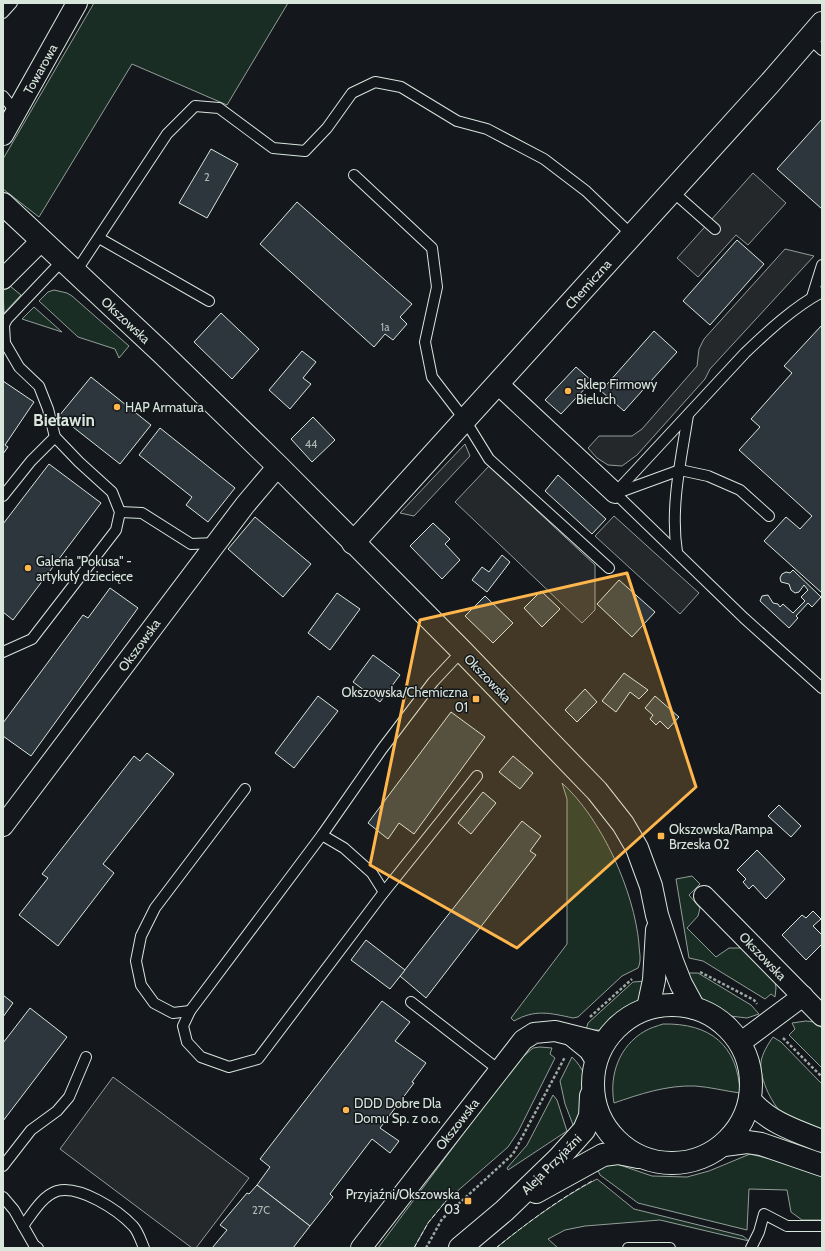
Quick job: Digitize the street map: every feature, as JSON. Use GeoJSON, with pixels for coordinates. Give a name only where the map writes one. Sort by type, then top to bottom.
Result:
{"type":"FeatureCollection","features":[{"type":"Feature","properties":{"kind":"main road","name":"Chemiczna"},"geometry":{"type":"LineString","coordinates":[[352,543],[498,384],[632,234],[818,37]]}},
{"type":"Feature","properties":{"kind":"main road","name":"Okszowska"},"geometry":{"type":"LineString","coordinates":[[3,204],[162,353],[278,466],[352,543],[462,651],[589,782],[623,824],[637,848],[650,886],[657,915],[681,984],[694,1008]]}},
{"type":"Feature","properties":{"kind":"main road","name":"Okszowska"},"geometry":{"type":"LineString","coordinates":[[648,1008],[654,980],[657,915]]}},
{"type":"Feature","properties":{"kind":"main road"},"geometry":{"type":"LineString","coordinates":[[592,1089],[599,1117],[615,1141],[639,1157],[661,1163],[684,1163],[705,1157],[724,1144],[741,1125],[750,1100],[750,1071],[740,1043],[720,1021],[694,1008],[671,1004],[648,1008],[623,1021],[600,1052]]}},
{"type":"Feature","properties":{"kind":"main road","name":"Aleja Przyjaźni"},"geometry":{"type":"LineString","coordinates":[[460,1248],[504,1211],[558,1159],[584,1130],[590,1116],[592,1089],[600,1052]]}},
{"type":"Feature","properties":{"kind":"main road"},"geometry":{"type":"LineString","coordinates":[[750,1100],[758,1110],[772,1119],[798,1132],[822,1141]]}},
{"type":"Feature","properties":{"kind":"main road"},"geometry":{"type":"LineString","coordinates":[[724,1144],[747,1142],[761,1144],[822,1165]]}},
{"type":"Feature","properties":{"kind":"main road","name":"Aleja Przyjaźni"},"geometry":{"type":"LineString","coordinates":[[504,1211],[564,1175],[603,1156],[618,1153],[639,1157]]}},
{"type":"Feature","properties":{"kind":"street","name":"Towarowa"},"geometry":{"type":"LineString","coordinates":[[3,136],[77,3]]}},
{"type":"Feature","properties":{"kind":"street"},"geometry":{"type":"LineString","coordinates":[[3,279],[41,241]]}},
{"type":"Feature","properties":{"kind":"street"},"geometry":{"type":"LineString","coordinates":[[498,384],[615,493]]}},
{"type":"Feature","properties":{"kind":"street","name":"Okszowska"},"geometry":{"type":"LineString","coordinates":[[3,826],[245,505],[278,466]]}},
{"type":"Feature","properties":{"kind":"street","name":"Okszowska"},"geometry":{"type":"LineString","coordinates":[[704,896],[822,1016]]}},
{"type":"Feature","properties":{"kind":"street"},"geometry":{"type":"LineString","coordinates":[[740,1043],[803,996]]}},
{"type":"Feature","properties":{"kind":"street","name":"Okszowska"},"geometry":{"type":"LineString","coordinates":[[361,1248],[523,1040],[534,1032],[555,1031],[570,1035],[600,1052]]}},
{"type":"Feature","properties":{"kind":"lane"},"geometry":{"type":"LineString","coordinates":[[3,13],[12,3]]}},
{"type":"Feature","properties":{"kind":"lane"},"geometry":{"type":"LineString","coordinates":[[3,652],[32,639],[116,530],[120,512],[112,492],[79,462],[55,437],[40,386],[19,366],[5,343],[4,326],[27,297],[69,267],[99,238],[166,134],[195,106],[219,108],[273,148],[305,151],[327,128],[352,93],[375,82],[401,87],[457,121],[487,129],[544,159],[586,191],[632,234]]}},
{"type":"Feature","properties":{"kind":"lane"},"geometry":{"type":"LineString","coordinates":[[3,96],[16,112]]}},
{"type":"Feature","properties":{"kind":"lane"},"geometry":{"type":"LineString","coordinates":[[354,175],[432,248],[437,287],[425,342],[432,377],[464,420],[489,459],[609,568]]}},
{"type":"Feature","properties":{"kind":"lane"},"geometry":{"type":"LineString","coordinates":[[672,191],[715,229]]}},
{"type":"Feature","properties":{"kind":"lane"},"geometry":{"type":"LineString","coordinates":[[99,238],[209,301]]}},
{"type":"Feature","properties":{"kind":"lane"},"geometry":{"type":"LineString","coordinates":[[812,297],[822,265]]}},
{"type":"Feature","properties":{"kind":"lane"},"geometry":{"type":"LineString","coordinates":[[615,493],[763,336],[812,297],[822,292]]}},
{"type":"Feature","properties":{"kind":"lane"},"geometry":{"type":"LineString","coordinates":[[677,552],[674,533],[674,513],[688,415]]}},
{"type":"Feature","properties":{"kind":"lane"},"geometry":{"type":"LineString","coordinates":[[3,496],[31,461],[55,437]]}},
{"type":"Feature","properties":{"kind":"lane"},"geometry":{"type":"LineString","coordinates":[[615,493],[680,470],[708,476],[740,490],[769,516]]}},
{"type":"Feature","properties":{"kind":"lane"},"geometry":{"type":"LineString","coordinates":[[615,493],[744,618],[822,688]]}},
{"type":"Feature","properties":{"kind":"lane"},"geometry":{"type":"LineString","coordinates":[[120,512],[142,513],[191,544],[216,543]]}},
{"type":"Feature","properties":{"kind":"lane"},"geometry":{"type":"LineString","coordinates":[[462,651],[433,682],[382,748],[322,835],[190,1011],[182,1026],[187,1042],[201,1057],[228,1067],[258,1059],[384,892],[477,776]]}},
{"type":"Feature","properties":{"kind":"lane"},"geometry":{"type":"LineString","coordinates":[[190,1011],[173,1013],[154,1003],[141,985],[136,961],[141,936],[155,908],[245,789]]}},
{"type":"Feature","properties":{"kind":"lane"},"geometry":{"type":"LineString","coordinates":[[322,835],[344,848],[372,873],[384,892]]}},
{"type":"Feature","properties":{"kind":"lane"},"geometry":{"type":"LineString","coordinates":[[411,1002],[499,1070]]}},
{"type":"Feature","properties":{"kind":"lane"},"geometry":{"type":"LineString","coordinates":[[3,1166],[31,1130],[58,1111],[69,1097],[86,1057]]}},
{"type":"Feature","properties":{"kind":"lane"},"geometry":{"type":"LineString","coordinates":[[23,1226],[39,1204],[57,1192],[77,1191],[99,1200],[134,1226],[144,1248]]}},
{"type":"Feature","properties":{"kind":"lane"},"geometry":{"type":"LineString","coordinates":[[3,1197],[34,1245],[38,1248]]}},
{"type":"Feature","properties":{"kind":"lane"},"geometry":{"type":"LineString","coordinates":[[751,1248],[760,1232],[764,1214],[787,1226],[822,1226]]}},
{"type":"Feature","properties":{"kind":"lane"},"geometry":{"type":"LineString","coordinates":[[628,1248],[670,1248]]}},
{"type":"Feature","properties":{"kind":"highlighted area"},"geometry":{"type":"Polygon","coordinates":[[[627,573],[696,787],[517,948],[370,865],[420,620],[627,573]]]}},
{"type":"Feature","properties":{"kind":"green space"},"geometry":{"type":"Polygon","coordinates":[[[94,3],[288,3],[227,105],[132,64],[39,217],[3,189],[3,159],[94,3]]]}},
{"type":"Feature","properties":{"kind":"green space"},"geometry":{"type":"Polygon","coordinates":[[[10,286],[21,295],[4,313],[3,290],[10,286]]]}},
{"type":"Feature","properties":{"kind":"green space"},"geometry":{"type":"Polygon","coordinates":[[[54,290],[67,293],[72,296],[129,346],[119,358],[115,349],[78,337],[39,301],[48,292],[54,290]]]}},
{"type":"Feature","properties":{"kind":"green space"},"geometry":{"type":"Polygon","coordinates":[[[34,307],[62,332],[22,319],[34,307]]]}},
{"type":"Feature","properties":{"kind":"green space"},"geometry":{"type":"Polygon","coordinates":[[[562,783],[577,798],[590,816],[614,857],[623,879],[636,923],[640,962],[638,968],[622,976],[578,1017],[573,1018],[536,1013],[514,1021],[511,1018],[567,944],[567,799],[562,783]]]}},
{"type":"Feature","properties":{"kind":"green space"},"geometry":{"type":"Polygon","coordinates":[[[692,876],[700,884],[689,895],[700,908],[698,916],[687,928],[716,957],[729,948],[741,948],[756,960],[775,981],[775,997],[771,994],[765,999],[703,961],[689,958],[676,879],[692,876]]]}},
{"type":"Feature","properties":{"kind":"green space"},"geometry":{"type":"Polygon","coordinates":[[[686,973],[698,973],[751,1005],[759,1014],[747,1018],[730,1016],[702,999],[690,987],[686,973]]]}},
{"type":"Feature","properties":{"kind":"green space"},"geometry":{"type":"Polygon","coordinates":[[[646,981],[639,1000],[629,1009],[601,1030],[586,1030],[588,1023],[633,982],[646,981]]]}},
{"type":"Feature","properties":{"kind":"green space"},"geometry":{"type":"Polygon","coordinates":[[[806,1021],[814,1022],[822,1028],[822,1068],[789,1035],[795,1029],[792,1023],[806,1021]]]}},
{"type":"Feature","properties":{"kind":"green space"},"geometry":{"type":"Polygon","coordinates":[[[663,1024],[695,1028],[718,1040],[727,1050],[734,1062],[738,1076],[740,1093],[695,1086],[685,1086],[654,1091],[614,1103],[613,1082],[622,1053],[636,1037],[647,1030],[663,1024]]]}},
{"type":"Feature","properties":{"kind":"green space"},"geometry":{"type":"Polygon","coordinates":[[[773,1037],[781,1042],[822,1084],[822,1134],[798,1125],[790,1120],[776,1107],[772,1100],[762,1076],[761,1062],[764,1052],[773,1037]]]}},
{"type":"Feature","properties":{"kind":"green space"},"geometry":{"type":"Polygon","coordinates":[[[533,1048],[552,1048],[550,1054],[555,1058],[518,1132],[508,1147],[446,1201],[428,1223],[414,1248],[378,1248],[516,1063],[533,1048]]]}},
{"type":"Feature","properties":{"kind":"green space"},"geometry":{"type":"Polygon","coordinates":[[[572,1057],[584,1074],[586,1083],[585,1101],[575,1130],[565,1104],[560,1081],[572,1057]]]}},
{"type":"Feature","properties":{"kind":"green space"},"geometry":{"type":"Polygon","coordinates":[[[553,1095],[557,1100],[567,1131],[508,1170],[507,1168],[527,1145],[553,1095]]]}},
{"type":"Feature","properties":{"kind":"green space"},"geometry":{"type":"Polygon","coordinates":[[[750,1154],[791,1164],[822,1175],[822,1220],[802,1220],[791,1212],[787,1190],[749,1189],[747,1230],[638,1203],[600,1175],[596,1166],[614,1163],[652,1176],[687,1177],[709,1171],[750,1154]]]}},
{"type":"Feature","properties":{"kind":"green space"},"geometry":{"type":"Polygon","coordinates":[[[597,1179],[634,1209],[743,1236],[749,1241],[660,1220],[585,1226],[565,1230],[548,1239],[558,1248],[496,1248],[545,1211],[597,1179]]]}},
{"type":"Feature","properties":{"kind":"shaded area"},"geometry":{"type":"Polygon","coordinates":[[[753,173],[786,203],[748,245],[736,235],[698,277],[677,258],[753,173]]]}},
{"type":"Feature","properties":{"kind":"shaded area"},"geometry":{"type":"Polygon","coordinates":[[[785,249],[814,256],[710,369],[705,379],[637,455],[622,466],[608,465],[597,458],[588,448],[599,436],[632,436],[642,429],[697,366],[699,349],[704,339],[785,249]]]}},
{"type":"Feature","properties":{"kind":"shaded area"},"geometry":{"type":"Polygon","coordinates":[[[465,444],[470,456],[414,516],[400,513],[465,444]]]}},
{"type":"Feature","properties":{"kind":"shaded area"},"geometry":{"type":"Polygon","coordinates":[[[489,466],[595,565],[595,610],[582,623],[455,502],[489,466]]]}},
{"type":"Feature","properties":{"kind":"shaded area"},"geometry":{"type":"Polygon","coordinates":[[[614,516],[699,593],[680,614],[595,536],[614,516]]]}},
{"type":"Feature","properties":{"kind":"shaded area"},"geometry":{"type":"Polygon","coordinates":[[[113,1077],[249,1178],[196,1248],[192,1248],[60,1149],[113,1077]]]}},
{"type":"Feature","properties":{"kind":"building"},"geometry":{"type":"Polygon","coordinates":[[[822,119],[822,209],[777,169],[822,119]]]}},
{"type":"Feature","properties":{"kind":"building"},"geometry":{"type":"Polygon","coordinates":[[[211,149],[238,164],[207,218],[179,203],[211,149]]]}},
{"type":"Feature","properties":{"kind":"building"},"geometry":{"type":"Polygon","coordinates":[[[297,202],[412,304],[400,317],[407,324],[393,340],[385,334],[374,347],[260,244],[297,202]]]}},
{"type":"Feature","properties":{"kind":"building"},"geometry":{"type":"Polygon","coordinates":[[[737,240],[764,264],[710,325],[683,301],[737,240]]]}},
{"type":"Feature","properties":{"kind":"building"},"geometry":{"type":"Polygon","coordinates":[[[221,313],[259,349],[232,379],[194,342],[221,313]]]}},
{"type":"Feature","properties":{"kind":"building"},"geometry":{"type":"Polygon","coordinates":[[[822,325],[822,593],[764,541],[786,517],[800,529],[812,516],[739,450],[760,427],[751,419],[792,373],[784,366],[822,325]]]}},
{"type":"Feature","properties":{"kind":"building"},"geometry":{"type":"Polygon","coordinates":[[[654,331],[677,352],[624,411],[601,391],[654,331]]]}},
{"type":"Feature","properties":{"kind":"building"},"geometry":{"type":"Polygon","coordinates":[[[302,351],[316,362],[303,378],[311,384],[290,409],[269,390],[302,351]]]}},
{"type":"Feature","properties":{"kind":"building","name":"Sklep Firmowy Bieluch"},"geometry":{"type":"Polygon","coordinates":[[[576,367],[592,381],[561,414],[545,400],[576,367]]]}},
{"type":"Feature","properties":{"kind":"building"},"geometry":{"type":"Polygon","coordinates":[[[91,377],[151,425],[120,464],[59,416],[91,377]]]}},
{"type":"Feature","properties":{"kind":"building"},"geometry":{"type":"Polygon","coordinates":[[[3,381],[34,402],[5,445],[8,447],[3,454],[3,381]]]}},
{"type":"Feature","properties":{"kind":"building"},"geometry":{"type":"Polygon","coordinates":[[[313,417],[335,440],[312,462],[291,439],[313,417]]]}},
{"type":"Feature","properties":{"kind":"building"},"geometry":{"type":"Polygon","coordinates":[[[160,428],[235,488],[208,522],[186,505],[192,497],[139,455],[160,428]]]}},
{"type":"Feature","properties":{"kind":"building","name":"Galeria \"Pokusa\" - artykuły dziecięce"},"geometry":{"type":"Polygon","coordinates":[[[49,464],[101,503],[13,620],[3,612],[3,524],[49,464]]]}},
{"type":"Feature","properties":{"kind":"building"},"geometry":{"type":"Polygon","coordinates":[[[558,475],[606,519],[592,534],[545,491],[558,475]]]}},
{"type":"Feature","properties":{"kind":"building"},"geometry":{"type":"Polygon","coordinates":[[[255,517],[311,564],[283,597],[228,549],[255,517]]]}},
{"type":"Feature","properties":{"kind":"building"},"geometry":{"type":"Polygon","coordinates":[[[433,523],[450,539],[445,544],[460,560],[442,579],[410,546],[433,523]]]}},
{"type":"Feature","properties":{"kind":"building"},"geometry":{"type":"Polygon","coordinates":[[[502,555],[510,562],[487,592],[472,580],[482,567],[489,572],[502,555]]]}},
{"type":"Feature","properties":{"kind":"building"},"geometry":{"type":"Polygon","coordinates":[[[793,570],[821,597],[812,607],[808,603],[796,616],[798,618],[789,628],[760,601],[762,596],[768,595],[773,603],[778,604],[780,607],[783,604],[793,613],[805,601],[801,597],[808,590],[804,585],[799,592],[795,593],[791,590],[789,584],[781,582],[780,578],[782,574],[786,572],[790,573],[793,570]]]}},
{"type":"Feature","properties":{"kind":"building"},"geometry":{"type":"Polygon","coordinates":[[[619,580],[655,612],[632,637],[597,604],[619,580]]]}},
{"type":"Feature","properties":{"kind":"building"},"geometry":{"type":"Polygon","coordinates":[[[110,588],[138,608],[31,756],[3,736],[3,723],[83,615],[88,618],[110,588]]]}},
{"type":"Feature","properties":{"kind":"building"},"geometry":{"type":"Polygon","coordinates":[[[541,591],[560,609],[542,627],[524,608],[541,591]]]}},
{"type":"Feature","properties":{"kind":"building"},"geometry":{"type":"Polygon","coordinates":[[[337,593],[360,609],[330,650],[308,633],[337,593]]]}},
{"type":"Feature","properties":{"kind":"building"},"geometry":{"type":"Polygon","coordinates":[[[485,596],[513,623],[493,643],[465,616],[485,596]]]}},
{"type":"Feature","properties":{"kind":"building"},"geometry":{"type":"Polygon","coordinates":[[[373,655],[400,675],[380,702],[353,682],[373,655]]]}},
{"type":"Feature","properties":{"kind":"building"},"geometry":{"type":"Polygon","coordinates":[[[624,673],[648,690],[639,699],[630,692],[616,712],[602,701],[624,673]]]}},
{"type":"Feature","properties":{"kind":"building"},"geometry":{"type":"Polygon","coordinates":[[[585,689],[597,702],[577,722],[565,710],[585,689]]]}},
{"type":"Feature","properties":{"kind":"building"},"geometry":{"type":"Polygon","coordinates":[[[318,696],[338,711],[294,768],[275,753],[318,696]]]}},
{"type":"Feature","properties":{"kind":"building"},"geometry":{"type":"Polygon","coordinates":[[[655,696],[679,717],[668,729],[660,721],[656,725],[650,719],[653,715],[645,708],[655,696]]]}},
{"type":"Feature","properties":{"kind":"building"},"geometry":{"type":"Polygon","coordinates":[[[451,712],[485,737],[414,834],[399,823],[388,839],[368,823],[451,712]]]}},
{"type":"Feature","properties":{"kind":"building"},"geometry":{"type":"Polygon","coordinates":[[[147,753],[174,774],[103,864],[114,873],[58,946],[19,915],[48,878],[42,874],[134,756],[140,761],[147,753]]]}},
{"type":"Feature","properties":{"kind":"building"},"geometry":{"type":"Polygon","coordinates":[[[513,756],[533,773],[520,789],[499,772],[513,756]]]}},
{"type":"Feature","properties":{"kind":"building"},"geometry":{"type":"Polygon","coordinates":[[[483,792],[496,803],[471,834],[458,823],[483,792]]]}},
{"type":"Feature","properties":{"kind":"building"},"geometry":{"type":"Polygon","coordinates":[[[779,805],[801,826],[791,837],[768,816],[779,805]]]}},
{"type":"Feature","properties":{"kind":"building"},"geometry":{"type":"Polygon","coordinates":[[[522,821],[541,836],[530,851],[536,855],[426,998],[400,976],[522,821]]]}},
{"type":"Feature","properties":{"kind":"building"},"geometry":{"type":"Polygon","coordinates":[[[757,850],[785,879],[766,899],[753,885],[749,889],[743,882],[746,879],[737,870],[757,850]]]}},
{"type":"Feature","properties":{"kind":"building"},"geometry":{"type":"Polygon","coordinates":[[[813,911],[821,919],[813,926],[822,935],[822,944],[806,960],[782,935],[802,915],[806,918],[813,911]]]}},
{"type":"Feature","properties":{"kind":"building"},"geometry":{"type":"Polygon","coordinates":[[[366,940],[405,970],[390,989],[351,960],[366,940]]]}},
{"type":"Feature","properties":{"kind":"building"},"geometry":{"type":"Polygon","coordinates":[[[3,995],[13,1003],[3,1017],[3,995]]]}},
{"type":"Feature","properties":{"kind":"building","name":"DDD Dobre Dla Domu Sp. z o.o."},"geometry":{"type":"Polygon","coordinates":[[[382,1001],[410,1022],[395,1041],[426,1063],[412,1082],[414,1083],[380,1128],[399,1141],[390,1153],[372,1139],[330,1194],[333,1197],[310,1226],[257,1185],[270,1167],[260,1159],[382,1001]]]}},
{"type":"Feature","properties":{"kind":"building"},"geometry":{"type":"Polygon","coordinates":[[[30,1008],[67,1037],[3,1121],[3,1043],[30,1008]]]}},
{"type":"Feature","properties":{"kind":"building"},"geometry":{"type":"Polygon","coordinates":[[[257,1185],[310,1226],[293,1248],[212,1248],[227,1230],[220,1225],[247,1193],[249,1194],[257,1185]]]}},
{"type":"Feature","properties":{"kind":"fence"},"geometry":{"type":"LineString","coordinates":[[496,1248],[568,1195],[594,1180]]}},
{"type":"Feature","properties":{"kind":"fence"},"geometry":{"type":"LineString","coordinates":[[414,1248],[428,1223],[446,1201]]}},
{"type":"Feature","properties":{"kind":"place","name":"Sklep Firmowy Bieluch"},"geometry":{"type":"Point","coordinates":[568,391]}},
{"type":"Feature","properties":{"kind":"place","name":"HAP Armatura"},"geometry":{"type":"Point","coordinates":[117,407]}},
{"type":"Feature","properties":{"kind":"place","name":"Galeria \"Pokusa\" - artykuły dziecięce"},"geometry":{"type":"Point","coordinates":[28,568]}},
{"type":"Feature","properties":{"kind":"place","name":"Okszowska/Chemiczna 01"},"geometry":{"type":"Point","coordinates":[476,699]}},
{"type":"Feature","properties":{"kind":"place","name":"Okszowska/Rampa Brzeska 02"},"geometry":{"type":"Point","coordinates":[661,836]}},
{"type":"Feature","properties":{"kind":"place","name":"DDD Dobre Dla Domu Sp. z o.o."},"geometry":{"type":"Point","coordinates":[346,1110]}},
{"type":"Feature","properties":{"kind":"place","name":"Przyjaźni/Okszowska 03"},"geometry":{"type":"Point","coordinates":[468,1201]}},
{"type":"Feature","properties":{"kind":"district","name":"Bieławin"},"geometry":{"type":"Point","coordinates":[64,420]}}]}
